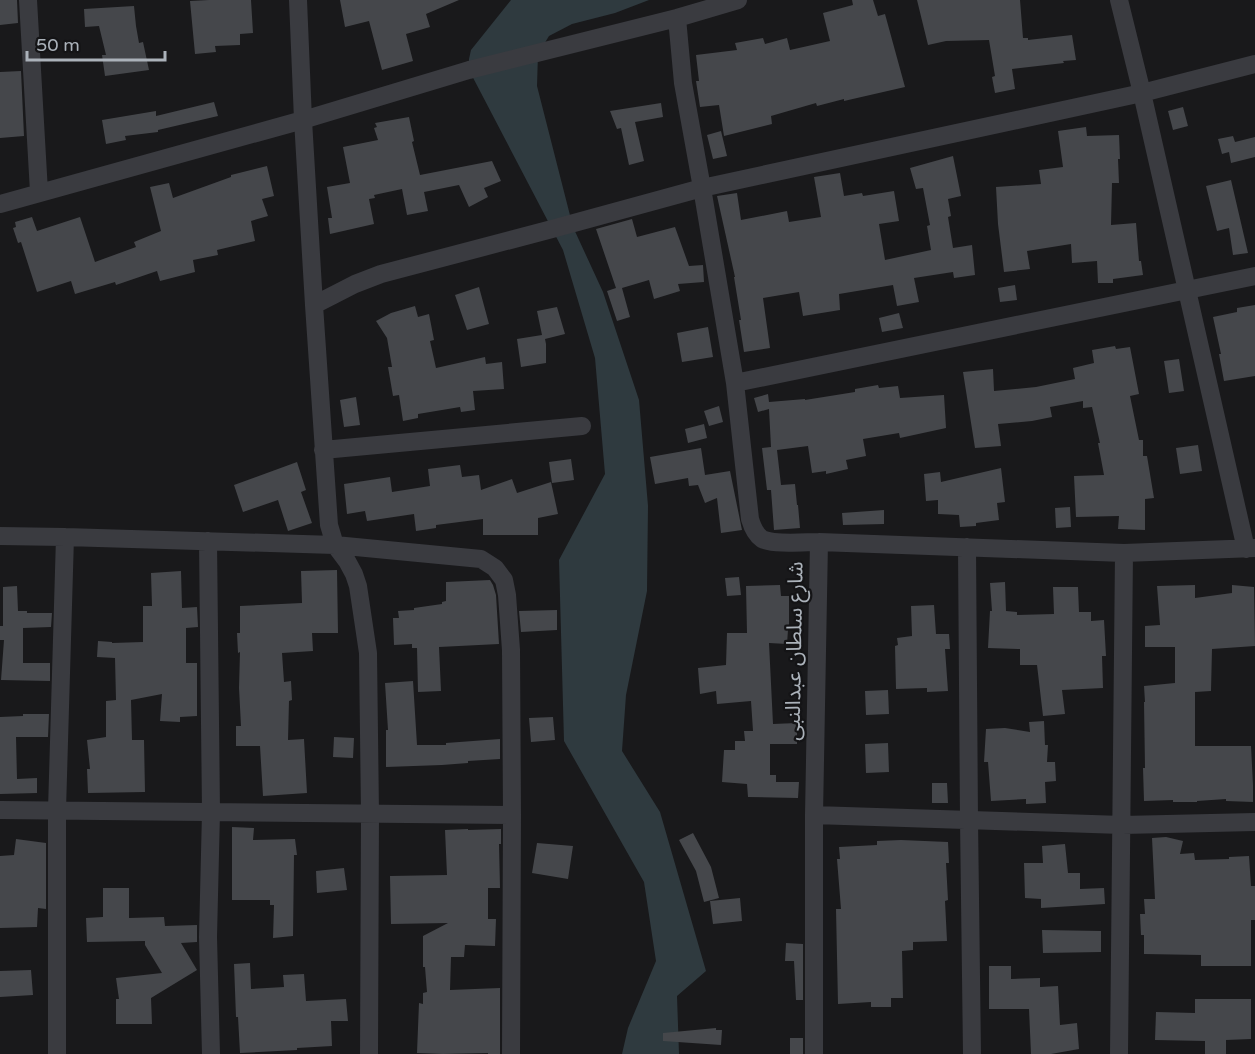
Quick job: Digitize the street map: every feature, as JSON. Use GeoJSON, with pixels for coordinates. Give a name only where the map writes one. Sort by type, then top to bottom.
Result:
{"type":"FeatureCollection","features":[{"type":"Feature","properties":{"kind":"street"},"geometry":{"type":"LineString","coordinates":[[28,0],[39,192]]}},
{"type":"Feature","properties":{"kind":"street"},"geometry":{"type":"LineString","coordinates":[[298,0],[303,120],[329,525],[335,545],[347,561],[358,586],[368,653],[369,1054]]}},
{"type":"Feature","properties":{"kind":"street"},"geometry":{"type":"LineString","coordinates":[[0,204],[303,120],[491,64],[677,18],[738,0]]}},
{"type":"Feature","properties":{"kind":"street"},"geometry":{"type":"LineString","coordinates":[[1119,0],[1251,549]]}},
{"type":"Feature","properties":{"kind":"street"},"geometry":{"type":"LineString","coordinates":[[677,18],[683,83],[735,383],[750,519],[753,529],[763,539],[772,542],[819,542]]}},
{"type":"Feature","properties":{"kind":"street"},"geometry":{"type":"LineString","coordinates":[[314,305],[355,284],[381,274],[702,188],[1142,93],[1255,64]]}},
{"type":"Feature","properties":{"kind":"street"},"geometry":{"type":"LineString","coordinates":[[735,383],[1255,276]]}},
{"type":"Feature","properties":{"kind":"street"},"geometry":{"type":"LineString","coordinates":[[324,450],[582,426]]}},
{"type":"Feature","properties":{"kind":"street"},"geometry":{"type":"LineString","coordinates":[[0,536],[335,545],[481,559],[495,568],[504,580],[507,595],[511,650],[511,1054]]}},
{"type":"Feature","properties":{"kind":"street"},"geometry":{"type":"LineString","coordinates":[[57,1054],[57,810],[65,537]]}},
{"type":"Feature","properties":{"kind":"street"},"geometry":{"type":"LineString","coordinates":[[208,541],[211,812],[208,937],[211,1054]]}},
{"type":"Feature","properties":{"kind":"street","name":"شارع سلطان عبدالنبى"},"geometry":{"type":"LineString","coordinates":[[814,1054],[814,815],[819,542],[1124,553],[1251,549]]}},
{"type":"Feature","properties":{"kind":"street"},"geometry":{"type":"LineString","coordinates":[[967,548],[972,1054]]}},
{"type":"Feature","properties":{"kind":"street"},"geometry":{"type":"LineString","coordinates":[[1119,1054],[1124,553]]}},
{"type":"Feature","properties":{"kind":"street"},"geometry":{"type":"LineString","coordinates":[[0,810],[512,814]]}},
{"type":"Feature","properties":{"kind":"street"},"geometry":{"type":"LineString","coordinates":[[814,815],[1122,825],[1255,822]]}},
{"type":"Feature","properties":{"kind":"shaded area"},"geometry":{"type":"Polygon","coordinates":[[[511,0],[649,0],[615,13],[572,24],[549,36],[538,54],[537,86],[573,227],[603,292],[639,400],[648,506],[647,591],[626,695],[622,751],[660,812],[706,971],[677,996],[679,1054],[622,1054],[628,1028],[656,961],[644,882],[564,741],[559,560],[605,474],[595,358],[563,250],[469,70],[471,50],[511,0]]]}},
{"type":"Feature","properties":{"kind":"building"},"geometry":{"type":"Polygon","coordinates":[[[0,0],[17,0],[18,23],[0,25],[0,0]]]}},
{"type":"Feature","properties":{"kind":"building"},"geometry":{"type":"Polygon","coordinates":[[[251,0],[253,33],[240,34],[240,45],[215,46],[216,52],[195,54],[190,1],[251,0]]]}},
{"type":"Feature","properties":{"kind":"building"},"geometry":{"type":"Polygon","coordinates":[[[340,0],[459,0],[426,14],[430,27],[406,34],[413,61],[382,70],[369,21],[345,27],[340,0]]]}},
{"type":"Feature","properties":{"kind":"building"},"geometry":{"type":"Polygon","coordinates":[[[852,0],[873,0],[878,16],[885,14],[905,87],[817,106],[816,103],[771,116],[772,124],[724,136],[719,105],[700,107],[696,81],[699,81],[696,55],[737,50],[735,43],[763,38],[765,44],[787,38],[790,50],[830,41],[823,13],[853,5],[852,0]]]}},
{"type":"Feature","properties":{"kind":"building"},"geometry":{"type":"Polygon","coordinates":[[[917,0],[1020,0],[1023,38],[1028,38],[1028,40],[1072,35],[1076,60],[1012,69],[1015,89],[995,93],[992,77],[995,76],[989,40],[946,41],[928,45],[917,0]]]}},
{"type":"Feature","properties":{"kind":"building"},"geometry":{"type":"Polygon","coordinates":[[[134,6],[139,43],[143,42],[149,70],[105,76],[102,55],[106,55],[99,26],[85,27],[84,9],[134,6]]]}},
{"type":"Feature","properties":{"kind":"building"},"geometry":{"type":"Polygon","coordinates":[[[21,71],[24,136],[0,138],[0,72],[21,71]]]}},
{"type":"Feature","properties":{"kind":"building"},"geometry":{"type":"Polygon","coordinates":[[[214,102],[218,116],[158,130],[158,132],[125,136],[126,140],[106,144],[102,120],[156,111],[156,116],[214,102]]]}},
{"type":"Feature","properties":{"kind":"building"},"geometry":{"type":"Polygon","coordinates":[[[661,103],[663,117],[635,122],[644,161],[629,165],[621,128],[617,129],[610,111],[661,103]]]}},
{"type":"Feature","properties":{"kind":"building"},"geometry":{"type":"Polygon","coordinates":[[[1183,107],[1188,126],[1173,130],[1168,111],[1183,107]]]}},
{"type":"Feature","properties":{"kind":"building"},"geometry":{"type":"Polygon","coordinates":[[[409,117],[420,175],[492,161],[501,181],[484,188],[488,197],[469,207],[459,185],[424,192],[428,211],[407,215],[402,189],[374,195],[375,198],[369,199],[374,224],[330,234],[328,218],[332,218],[327,187],[350,183],[343,147],[378,140],[374,128],[377,127],[375,123],[409,117]]]}},
{"type":"Feature","properties":{"kind":"building"},"geometry":{"type":"Polygon","coordinates":[[[1086,127],[1087,136],[1119,135],[1119,183],[1112,183],[1111,225],[1136,223],[1139,261],[1141,261],[1143,275],[1113,279],[1113,283],[1098,283],[1097,261],[1072,263],[1071,244],[1027,251],[1030,269],[1004,272],[996,187],[1041,184],[1039,170],[1063,167],[1058,131],[1086,127]]]}},
{"type":"Feature","properties":{"kind":"building"},"geometry":{"type":"Polygon","coordinates":[[[721,131],[727,156],[713,159],[707,135],[721,131]]]}},
{"type":"Feature","properties":{"kind":"building"},"geometry":{"type":"Polygon","coordinates":[[[1233,136],[1235,142],[1255,137],[1255,157],[1231,163],[1229,152],[1222,154],[1218,139],[1233,136]]]}},
{"type":"Feature","properties":{"kind":"building"},"geometry":{"type":"Polygon","coordinates":[[[953,156],[961,196],[948,199],[951,216],[948,217],[953,248],[972,245],[975,275],[954,278],[953,272],[914,278],[919,302],[897,306],[893,285],[839,294],[840,310],[803,316],[799,292],[763,298],[770,348],[744,352],[735,277],[717,196],[737,193],[741,220],[787,211],[789,222],[821,217],[814,177],[840,173],[844,196],[862,193],[863,196],[894,191],[899,221],[879,224],[885,260],[931,250],[927,226],[930,225],[923,188],[916,189],[910,168],[953,156]]]}},
{"type":"Feature","properties":{"kind":"building"},"geometry":{"type":"Polygon","coordinates":[[[267,166],[274,196],[262,199],[268,216],[251,221],[255,241],[217,250],[218,255],[193,260],[195,272],[160,281],[157,271],[116,285],[115,282],[75,294],[71,281],[37,292],[21,242],[18,243],[13,228],[16,227],[15,222],[32,217],[37,231],[80,217],[95,262],[136,247],[134,242],[161,231],[150,187],[169,183],[173,198],[231,177],[231,175],[267,166]]]}},
{"type":"Feature","properties":{"kind":"building"},"geometry":{"type":"Polygon","coordinates":[[[1231,180],[1248,253],[1233,255],[1229,228],[1217,231],[1206,186],[1231,180]]]}},
{"type":"Feature","properties":{"kind":"building"},"geometry":{"type":"Polygon","coordinates":[[[632,219],[637,237],[675,227],[689,266],[703,265],[704,282],[678,284],[680,291],[654,299],[649,280],[622,288],[630,317],[617,321],[607,291],[616,288],[596,229],[632,219]]]}},
{"type":"Feature","properties":{"kind":"building"},"geometry":{"type":"Polygon","coordinates":[[[1015,285],[1017,300],[1000,302],[998,288],[1015,285]]]}},
{"type":"Feature","properties":{"kind":"building"},"geometry":{"type":"Polygon","coordinates":[[[479,287],[489,324],[467,330],[455,295],[479,287]]]}},
{"type":"Feature","properties":{"kind":"building"},"geometry":{"type":"Polygon","coordinates":[[[1255,305],[1255,376],[1224,381],[1213,317],[1237,312],[1237,308],[1255,305]]]}},
{"type":"Feature","properties":{"kind":"building"},"geometry":{"type":"Polygon","coordinates":[[[415,306],[418,317],[429,314],[434,340],[430,341],[436,368],[485,357],[486,364],[502,362],[504,389],[473,391],[475,410],[461,412],[460,407],[418,414],[418,418],[403,421],[399,395],[393,396],[388,367],[392,367],[387,338],[376,321],[391,313],[415,306]]]}},
{"type":"Feature","properties":{"kind":"building"},"geometry":{"type":"Polygon","coordinates":[[[557,307],[565,334],[545,339],[546,363],[521,367],[517,339],[542,335],[537,311],[557,307]]]}},
{"type":"Feature","properties":{"kind":"building"},"geometry":{"type":"Polygon","coordinates":[[[899,313],[903,328],[882,332],[879,318],[899,313]]]}},
{"type":"Feature","properties":{"kind":"building"},"geometry":{"type":"Polygon","coordinates":[[[708,327],[713,357],[682,362],[677,333],[708,327]]]}},
{"type":"Feature","properties":{"kind":"building"},"geometry":{"type":"Polygon","coordinates":[[[1115,346],[1116,349],[1130,347],[1139,394],[1130,396],[1139,440],[1143,440],[1143,456],[1147,456],[1154,498],[1145,499],[1145,530],[1118,529],[1119,516],[1076,517],[1074,476],[1104,475],[1092,407],[1083,408],[1083,401],[1050,407],[1052,417],[998,424],[1001,446],[975,448],[963,372],[993,369],[994,391],[1036,387],[1075,379],[1073,368],[1094,363],[1092,350],[1115,346]]]}},
{"type":"Feature","properties":{"kind":"building"},"geometry":{"type":"Polygon","coordinates":[[[1179,359],[1184,391],[1169,393],[1164,361],[1179,359]]]}},
{"type":"Feature","properties":{"kind":"building"},"geometry":{"type":"Polygon","coordinates":[[[878,385],[879,388],[898,386],[900,398],[944,395],[946,428],[900,438],[899,433],[863,439],[866,456],[846,460],[848,469],[826,474],[826,471],[812,473],[808,446],[777,450],[781,485],[795,484],[800,528],[774,530],[771,490],[767,490],[762,448],[771,447],[769,409],[758,412],[754,398],[768,394],[769,402],[805,400],[855,392],[855,389],[878,385]]]}},
{"type":"Feature","properties":{"kind":"building"},"geometry":{"type":"Polygon","coordinates":[[[356,397],[360,425],[344,427],[340,400],[356,397]]]}},
{"type":"Feature","properties":{"kind":"building"},"geometry":{"type":"Polygon","coordinates":[[[719,406],[723,422],[709,426],[704,411],[719,406]]]}},
{"type":"Feature","properties":{"kind":"building"},"geometry":{"type":"Polygon","coordinates":[[[704,424],[707,438],[688,443],[685,429],[704,424]]]}},
{"type":"Feature","properties":{"kind":"building"},"geometry":{"type":"Polygon","coordinates":[[[1198,445],[1202,471],[1180,474],[1176,448],[1198,445]]]}},
{"type":"Feature","properties":{"kind":"building"},"geometry":{"type":"Polygon","coordinates":[[[701,448],[705,475],[730,471],[742,530],[721,533],[717,498],[705,503],[698,485],[689,486],[688,478],[655,484],[650,457],[701,448]]]}},
{"type":"Feature","properties":{"kind":"building"},"geometry":{"type":"Polygon","coordinates":[[[571,459],[574,480],[552,483],[549,462],[571,459]]]}},
{"type":"Feature","properties":{"kind":"building"},"geometry":{"type":"Polygon","coordinates":[[[297,462],[306,490],[301,492],[312,523],[288,531],[278,500],[243,512],[234,485],[297,462]]]}},
{"type":"Feature","properties":{"kind":"building"},"geometry":{"type":"Polygon","coordinates":[[[460,465],[462,477],[479,475],[481,490],[512,479],[517,493],[551,482],[558,514],[538,518],[538,535],[483,535],[483,519],[436,525],[436,528],[416,531],[414,514],[367,521],[365,511],[347,514],[344,484],[390,477],[392,492],[430,486],[428,469],[460,465]]]}},
{"type":"Feature","properties":{"kind":"building"},"geometry":{"type":"Polygon","coordinates":[[[1001,468],[1005,502],[997,503],[999,520],[976,523],[976,526],[960,527],[959,515],[938,514],[938,500],[926,501],[924,474],[940,472],[941,482],[1001,468]]]}},
{"type":"Feature","properties":{"kind":"building"},"geometry":{"type":"Polygon","coordinates":[[[1070,507],[1071,527],[1056,528],[1055,508],[1070,507]]]}},
{"type":"Feature","properties":{"kind":"building"},"geometry":{"type":"Polygon","coordinates":[[[884,510],[884,524],[843,525],[842,513],[884,510]]]}},
{"type":"Feature","properties":{"kind":"building"},"geometry":{"type":"Polygon","coordinates":[[[337,570],[338,633],[312,633],[313,651],[282,653],[284,682],[291,681],[292,700],[289,701],[288,740],[304,739],[307,793],[263,796],[260,746],[236,746],[236,726],[241,726],[240,652],[238,653],[237,633],[240,633],[240,606],[302,603],[301,571],[337,570]]]}},
{"type":"Feature","properties":{"kind":"building"},"geometry":{"type":"Polygon","coordinates":[[[181,571],[182,608],[197,607],[198,627],[186,628],[186,663],[197,663],[197,716],[180,717],[180,722],[160,721],[162,694],[131,700],[132,740],[144,740],[145,792],[88,793],[87,769],[90,769],[87,740],[106,737],[106,701],[116,700],[115,658],[97,657],[98,641],[143,642],[143,606],[152,606],[151,573],[181,571]]]}},
{"type":"Feature","properties":{"kind":"building"},"geometry":{"type":"Polygon","coordinates":[[[739,577],[741,595],[727,596],[725,578],[739,577]]]}},
{"type":"Feature","properties":{"kind":"building"},"geometry":{"type":"Polygon","coordinates":[[[490,580],[496,595],[499,644],[439,647],[441,691],[418,692],[417,648],[412,648],[412,644],[394,645],[393,618],[399,618],[398,611],[442,604],[446,601],[446,582],[490,580]]]}},
{"type":"Feature","properties":{"kind":"building"},"geometry":{"type":"Polygon","coordinates":[[[1005,582],[1006,611],[1017,612],[1017,615],[1054,614],[1053,587],[1078,587],[1079,612],[1091,612],[1091,621],[1104,620],[1106,656],[1102,656],[1103,688],[1062,690],[1065,714],[1043,716],[1037,665],[1020,665],[1020,649],[988,648],[990,611],[992,611],[990,583],[1005,582]]]}},
{"type":"Feature","properties":{"kind":"building"},"geometry":{"type":"Polygon","coordinates":[[[780,585],[781,596],[789,596],[789,630],[787,644],[769,643],[773,724],[797,723],[797,744],[770,744],[770,775],[776,775],[776,782],[799,782],[798,798],[748,797],[747,784],[722,782],[724,750],[735,750],[735,741],[745,741],[744,731],[753,731],[751,701],[717,704],[716,691],[700,694],[698,668],[726,665],[727,633],[747,633],[746,586],[780,585]]]}},
{"type":"Feature","properties":{"kind":"building"},"geometry":{"type":"Polygon","coordinates":[[[1195,585],[1195,598],[1232,593],[1232,585],[1254,587],[1255,646],[1212,649],[1211,691],[1195,692],[1195,746],[1251,746],[1253,802],[1226,801],[1226,799],[1197,802],[1144,801],[1144,686],[1175,683],[1175,647],[1145,647],[1145,626],[1160,625],[1157,586],[1195,585]]]}},
{"type":"Feature","properties":{"kind":"building"},"geometry":{"type":"Polygon","coordinates":[[[17,586],[18,611],[52,613],[51,627],[23,628],[23,663],[50,663],[50,681],[1,680],[4,640],[0,640],[0,626],[3,626],[3,587],[17,586]]]}},
{"type":"Feature","properties":{"kind":"building"},"geometry":{"type":"Polygon","coordinates":[[[934,605],[936,634],[949,634],[950,649],[945,649],[948,691],[927,692],[927,688],[896,689],[895,646],[898,645],[897,638],[912,636],[911,606],[934,605]]]}},
{"type":"Feature","properties":{"kind":"building"},"geometry":{"type":"Polygon","coordinates":[[[557,610],[557,630],[521,632],[519,611],[557,610]]]}},
{"type":"Feature","properties":{"kind":"building"},"geometry":{"type":"Polygon","coordinates":[[[413,681],[417,745],[446,745],[446,743],[500,739],[500,759],[442,765],[386,767],[386,730],[388,730],[385,683],[413,681]]]}},
{"type":"Feature","properties":{"kind":"building"},"geometry":{"type":"Polygon","coordinates":[[[888,690],[889,714],[866,715],[865,691],[888,690]]]}},
{"type":"Feature","properties":{"kind":"building"},"geometry":{"type":"Polygon","coordinates":[[[23,714],[49,714],[48,737],[16,737],[17,779],[37,778],[37,793],[0,794],[0,717],[23,716],[23,714]]]}},
{"type":"Feature","properties":{"kind":"building"},"geometry":{"type":"Polygon","coordinates":[[[553,717],[555,740],[531,742],[529,718],[553,717]]]}},
{"type":"Feature","properties":{"kind":"building"},"geometry":{"type":"Polygon","coordinates":[[[1044,721],[1045,745],[1048,745],[1047,762],[1055,762],[1056,781],[1045,782],[1046,803],[1026,804],[1026,799],[991,801],[988,762],[984,762],[986,729],[1005,728],[1030,732],[1029,722],[1044,721]]]}},
{"type":"Feature","properties":{"kind":"building"},"geometry":{"type":"Polygon","coordinates":[[[334,737],[354,738],[353,758],[333,757],[334,737]]]}},
{"type":"Feature","properties":{"kind":"building"},"geometry":{"type":"Polygon","coordinates":[[[888,743],[889,772],[866,773],[865,744],[888,743]]]}},
{"type":"Feature","properties":{"kind":"building"},"geometry":{"type":"Polygon","coordinates":[[[932,783],[947,783],[948,803],[932,803],[932,783]]]}},
{"type":"Feature","properties":{"kind":"building"},"geometry":{"type":"Polygon","coordinates":[[[232,827],[254,828],[253,840],[295,839],[297,855],[294,855],[293,936],[273,938],[274,905],[270,905],[270,900],[232,900],[232,827]]]}},
{"type":"Feature","properties":{"kind":"building"},"geometry":{"type":"Polygon","coordinates":[[[501,829],[500,888],[488,888],[488,919],[496,919],[495,946],[465,945],[464,957],[451,957],[450,990],[500,988],[500,1054],[417,1053],[419,1003],[423,1004],[423,993],[427,992],[425,967],[423,967],[423,936],[448,923],[391,924],[390,876],[447,875],[445,830],[501,829]]]}},
{"type":"Feature","properties":{"kind":"building"},"geometry":{"type":"Polygon","coordinates":[[[693,833],[711,867],[719,898],[704,902],[696,871],[679,840],[693,833]]]}},
{"type":"Feature","properties":{"kind":"building"},"geometry":{"type":"Polygon","coordinates":[[[1166,837],[1183,841],[1180,854],[1194,853],[1195,860],[1249,856],[1251,886],[1255,886],[1255,920],[1251,920],[1251,966],[1201,966],[1201,955],[1144,954],[1144,935],[1141,935],[1140,914],[1145,914],[1144,899],[1155,899],[1152,838],[1166,837]]]}},
{"type":"Feature","properties":{"kind":"building"},"geometry":{"type":"Polygon","coordinates":[[[16,839],[46,843],[46,909],[38,908],[37,927],[0,928],[0,856],[14,855],[16,839]]]}},
{"type":"Feature","properties":{"kind":"building"},"geometry":{"type":"Polygon","coordinates":[[[877,841],[948,842],[949,863],[946,863],[948,900],[945,901],[947,941],[913,942],[913,950],[902,951],[903,998],[891,998],[891,1007],[871,1007],[871,1002],[838,1004],[836,909],[841,909],[837,859],[840,859],[839,847],[877,845],[877,841]]]}},
{"type":"Feature","properties":{"kind":"building"},"geometry":{"type":"Polygon","coordinates":[[[537,843],[573,846],[568,879],[532,873],[537,843]]]}},
{"type":"Feature","properties":{"kind":"building"},"geometry":{"type":"Polygon","coordinates":[[[1065,844],[1068,873],[1080,873],[1080,889],[1104,888],[1105,904],[1041,908],[1041,899],[1025,898],[1024,863],[1043,863],[1042,846],[1065,844]]]}},
{"type":"Feature","properties":{"kind":"building"},"geometry":{"type":"Polygon","coordinates":[[[344,868],[347,890],[317,893],[316,871],[344,868]]]}},
{"type":"Feature","properties":{"kind":"building"},"geometry":{"type":"Polygon","coordinates":[[[103,888],[129,888],[129,918],[164,917],[165,926],[197,925],[197,942],[181,943],[197,970],[151,998],[152,1024],[116,1024],[116,999],[119,999],[116,978],[162,973],[145,945],[145,941],[87,942],[86,918],[103,917],[103,888]]]}},
{"type":"Feature","properties":{"kind":"building"},"geometry":{"type":"Polygon","coordinates":[[[740,898],[742,921],[713,924],[710,901],[740,898]]]}},
{"type":"Feature","properties":{"kind":"building"},"geometry":{"type":"Polygon","coordinates":[[[1042,930],[1101,931],[1101,952],[1043,953],[1042,930]]]}},
{"type":"Feature","properties":{"kind":"building"},"geometry":{"type":"Polygon","coordinates":[[[786,943],[803,944],[803,1000],[796,1000],[794,961],[785,961],[786,943]]]}},
{"type":"Feature","properties":{"kind":"building"},"geometry":{"type":"Polygon","coordinates":[[[250,963],[251,989],[284,987],[283,975],[304,974],[306,1001],[346,999],[348,1021],[331,1021],[332,1046],[240,1053],[234,964],[250,963]]]}},
{"type":"Feature","properties":{"kind":"building"},"geometry":{"type":"Polygon","coordinates":[[[989,966],[1011,966],[1011,979],[1040,978],[1040,987],[1058,986],[1060,1025],[1077,1023],[1079,1049],[1051,1054],[1031,1054],[1029,1009],[989,1009],[989,966]]]}},
{"type":"Feature","properties":{"kind":"building"},"geometry":{"type":"Polygon","coordinates":[[[31,970],[33,995],[0,997],[0,971],[31,970]]]}},
{"type":"Feature","properties":{"kind":"building"},"geometry":{"type":"Polygon","coordinates":[[[1195,999],[1251,999],[1251,1039],[1226,1040],[1226,1054],[1205,1054],[1205,1041],[1155,1040],[1156,1012],[1195,1013],[1195,999]]]}},
{"type":"Feature","properties":{"kind":"building"},"geometry":{"type":"Polygon","coordinates":[[[716,1028],[716,1030],[722,1030],[721,1045],[663,1041],[663,1033],[716,1028]]]}},
{"type":"Feature","properties":{"kind":"building"},"geometry":{"type":"Polygon","coordinates":[[[790,1038],[803,1038],[803,1054],[790,1054],[790,1038]]]}}]}
